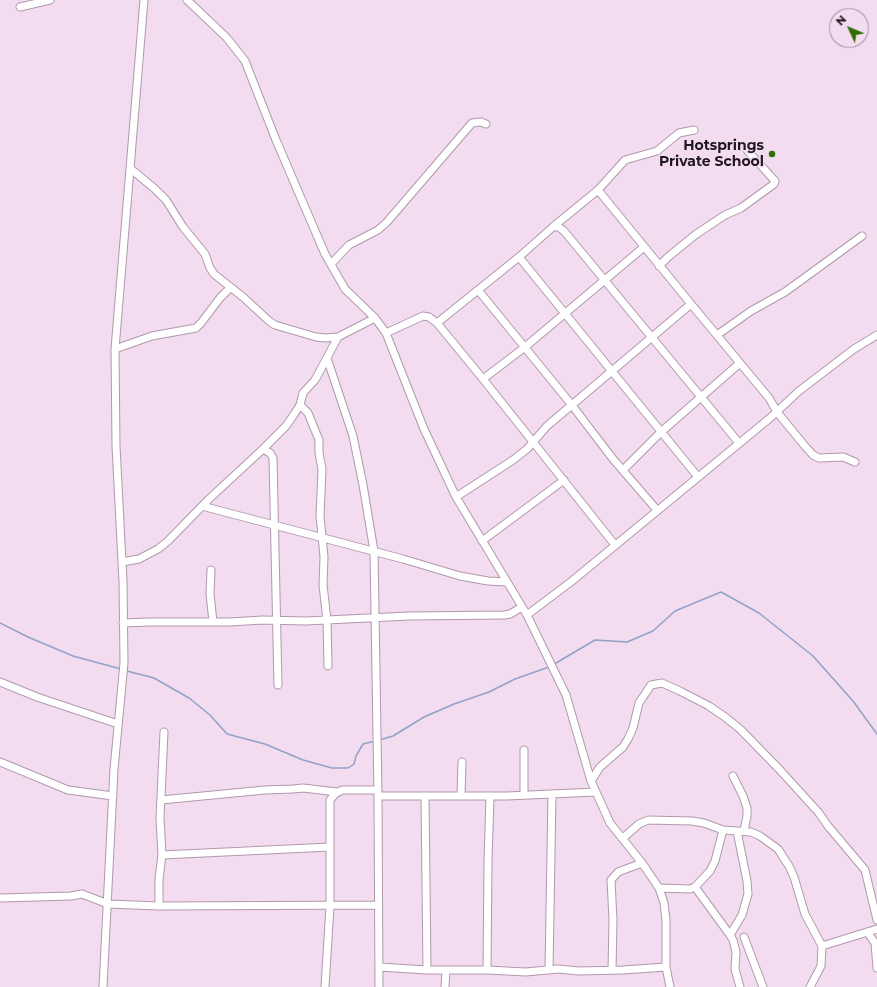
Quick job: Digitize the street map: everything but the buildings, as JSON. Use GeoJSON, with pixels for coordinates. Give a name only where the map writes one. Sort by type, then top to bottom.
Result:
{"type":"FeatureCollection","features":[{"type":"Feature","properties":{"kind":"street"},"geometry":{"type":"LineString","coordinates":[[20,8],[50,0]]}},
{"type":"Feature","properties":{"kind":"street"},"geometry":{"type":"LineString","coordinates":[[103,987],[113,796],[124,663],[122,562],[116,446],[115,349],[144,0]]}},
{"type":"Feature","properties":{"kind":"street"},"geometry":{"type":"LineString","coordinates":[[187,0],[227,38],[245,61],[276,140],[325,254],[345,289],[375,318],[386,333],[424,429],[456,497],[527,615],[566,695],[591,781],[610,823],[642,863],[659,888],[664,903],[666,920],[666,967],[670,987]]}},
{"type":"Feature","properties":{"kind":"street"},"geometry":{"type":"LineString","coordinates":[[331,264],[349,245],[378,230],[387,222],[472,123],[481,122],[486,124]]}},
{"type":"Feature","properties":{"kind":"street"},"geometry":{"type":"LineString","coordinates":[[437,323],[519,257],[598,190],[625,160],[657,151],[678,133],[694,130]]}},
{"type":"Feature","properties":{"kind":"street"},"geometry":{"type":"LineString","coordinates":[[659,266],[695,235],[741,208],[774,184],[774,181],[747,150]]}},
{"type":"Feature","properties":{"kind":"street"},"geometry":{"type":"LineString","coordinates":[[130,169],[166,200],[183,227],[205,254],[214,274],[275,325],[320,338],[338,337],[375,318]]}},
{"type":"Feature","properties":{"kind":"street"},"geometry":{"type":"LineString","coordinates":[[598,190],[659,266],[770,398],[777,412],[804,445],[819,458],[843,457],[855,462]]}},
{"type":"Feature","properties":{"kind":"street"},"geometry":{"type":"LineString","coordinates":[[554,226],[560,228],[564,232],[605,280],[739,443]]}},
{"type":"Feature","properties":{"kind":"street"},"geometry":{"type":"LineString","coordinates":[[717,335],[751,311],[785,292],[862,236]]}},
{"type":"Feature","properties":{"kind":"street"},"geometry":{"type":"LineString","coordinates":[[484,379],[566,313],[644,247]]}},
{"type":"Feature","properties":{"kind":"street"},"geometry":{"type":"LineString","coordinates":[[519,257],[698,476]]}},
{"type":"Feature","properties":{"kind":"street"},"geometry":{"type":"LineString","coordinates":[[115,349],[152,336],[196,328],[201,324],[220,298],[230,288]]}},
{"type":"Feature","properties":{"kind":"street"},"geometry":{"type":"LineString","coordinates":[[478,290],[525,346],[622,470],[656,510]]}},
{"type":"Feature","properties":{"kind":"street"},"geometry":{"type":"LineString","coordinates":[[456,497],[513,460],[527,449],[547,426],[571,404],[691,304]]}},
{"type":"Feature","properties":{"kind":"street"},"geometry":{"type":"LineString","coordinates":[[386,333],[424,316],[429,317],[437,323],[484,379],[615,545]]}},
{"type":"Feature","properties":{"kind":"street"},"geometry":{"type":"LineString","coordinates":[[527,615],[572,581],[656,510],[777,412],[799,391],[854,349],[877,335]]}},
{"type":"Feature","properties":{"kind":"street"},"geometry":{"type":"LineString","coordinates":[[122,562],[143,557],[158,549],[286,426],[300,405],[303,393],[315,380],[338,337]]}},
{"type":"Feature","properties":{"kind":"street"},"geometry":{"type":"LineString","coordinates":[[327,358],[353,436],[374,552],[378,793],[379,987]]}},
{"type":"Feature","properties":{"kind":"street"},"geometry":{"type":"LineString","coordinates":[[622,470],[661,432],[740,363]]}},
{"type":"Feature","properties":{"kind":"street"},"geometry":{"type":"LineString","coordinates":[[300,405],[308,413],[318,440],[322,469],[320,516],[324,557],[323,585],[328,666]]}},
{"type":"Feature","properties":{"kind":"street"},"geometry":{"type":"LineString","coordinates":[[263,449],[270,453],[273,458],[278,686]]}},
{"type":"Feature","properties":{"kind":"street"},"geometry":{"type":"LineString","coordinates":[[482,541],[564,480]]}},
{"type":"Feature","properties":{"kind":"street"},"geometry":{"type":"LineString","coordinates":[[202,506],[460,576],[488,581],[508,582]]}},
{"type":"Feature","properties":{"kind":"street"},"geometry":{"type":"LineString","coordinates":[[211,570],[210,594],[213,622]]}},
{"type":"Feature","properties":{"kind":"street"},"geometry":{"type":"LineString","coordinates":[[123,623],[326,620],[504,615],[510,614],[522,607]]}},
{"type":"Feature","properties":{"kind":"street"},"geometry":{"type":"LineString","coordinates":[[0,682],[37,697],[118,724]]}},
{"type":"Feature","properties":{"kind":"street"},"geometry":{"type":"LineString","coordinates":[[591,781],[600,767],[623,746],[628,739],[633,728],[640,703],[651,685],[662,683],[691,696],[725,717],[740,729],[819,813],[864,870],[877,920]]}},
{"type":"Feature","properties":{"kind":"street"},"geometry":{"type":"LineString","coordinates":[[159,906],[159,879],[162,855],[160,818],[164,732]]}},
{"type":"Feature","properties":{"kind":"street"},"geometry":{"type":"LineString","coordinates":[[524,750],[524,795]]}},
{"type":"Feature","properties":{"kind":"street"},"geometry":{"type":"LineString","coordinates":[[0,762],[68,790],[113,796]]}},
{"type":"Feature","properties":{"kind":"street"},"geometry":{"type":"LineString","coordinates":[[461,795],[462,762]]}},
{"type":"Feature","properties":{"kind":"street"},"geometry":{"type":"LineString","coordinates":[[730,935],[742,915],[748,894],[748,881],[741,831],[747,816],[747,808],[733,776]]}},
{"type":"Feature","properties":{"kind":"street"},"geometry":{"type":"LineString","coordinates":[[161,800],[265,790],[303,788],[337,792]]}},
{"type":"Feature","properties":{"kind":"street"},"geometry":{"type":"LineString","coordinates":[[325,987],[330,906],[329,803],[331,798],[337,792],[342,790],[425,796],[490,796],[596,792]]}},
{"type":"Feature","properties":{"kind":"street"},"geometry":{"type":"LineString","coordinates":[[549,970],[552,794]]}},
{"type":"Feature","properties":{"kind":"street"},"geometry":{"type":"LineString","coordinates":[[425,796],[427,970]]}},
{"type":"Feature","properties":{"kind":"street"},"geometry":{"type":"LineString","coordinates":[[487,970],[490,796]]}},
{"type":"Feature","properties":{"kind":"street"},"geometry":{"type":"LineString","coordinates":[[623,838],[639,824],[648,820],[692,821],[704,823],[723,830],[751,832],[760,836],[778,849],[794,877],[805,914],[822,946],[822,966],[810,987]]}},
{"type":"Feature","properties":{"kind":"street"},"geometry":{"type":"LineString","coordinates":[[659,888],[690,889],[695,886],[710,871],[723,830]]}},
{"type":"Feature","properties":{"kind":"street"},"geometry":{"type":"LineString","coordinates":[[162,855],[330,847]]}},
{"type":"Feature","properties":{"kind":"street"},"geometry":{"type":"LineString","coordinates":[[612,970],[613,920],[611,880],[618,872],[642,863]]}},
{"type":"Feature","properties":{"kind":"street"},"geometry":{"type":"LineString","coordinates":[[695,886],[733,940],[736,952],[735,969],[740,987]]}},
{"type":"Feature","properties":{"kind":"street"},"geometry":{"type":"LineString","coordinates":[[0,898],[71,896],[82,894],[108,904],[159,906],[378,905]]}},
{"type":"Feature","properties":{"kind":"street"},"geometry":{"type":"LineString","coordinates":[[822,946],[877,929]]}},
{"type":"Feature","properties":{"kind":"street"},"geometry":{"type":"LineString","coordinates":[[867,932],[875,943],[877,968]]}},
{"type":"Feature","properties":{"kind":"street"},"geometry":{"type":"LineString","coordinates":[[744,937],[763,987]]}},
{"type":"Feature","properties":{"kind":"street"},"geometry":{"type":"LineString","coordinates":[[379,967],[427,970],[487,970],[526,972],[666,967]]}},
{"type":"Feature","properties":{"kind":"street"},"geometry":{"type":"LineString","coordinates":[[445,987],[446,970]]}},
{"type":"Feature","properties":{"kind":"waterway"},"geometry":{"type":"LineString","coordinates":[[556,663],[595,640],[627,642],[653,631],[675,611],[721,592],[759,613],[813,656],[853,701],[877,734]]}},
{"type":"Feature","properties":{"kind":"waterway"},"geometry":{"type":"LineString","coordinates":[[0,623],[28,637],[73,656],[121,669]]}},
{"type":"Feature","properties":{"kind":"waterway"},"geometry":{"type":"LineString","coordinates":[[379,740],[393,736],[424,717],[454,704],[489,692],[515,679],[549,667]]}},
{"type":"Feature","properties":{"kind":"waterway"},"geometry":{"type":"LineString","coordinates":[[127,671],[154,678],[189,698],[210,715],[227,734],[265,744],[303,760],[332,768],[348,768],[354,764],[356,756],[363,744],[375,741]]}},
{"type":"Feature","properties":{"kind":"place","name":"Hotsprings Private School"},"geometry":{"type":"Point","coordinates":[772,154]}}]}
